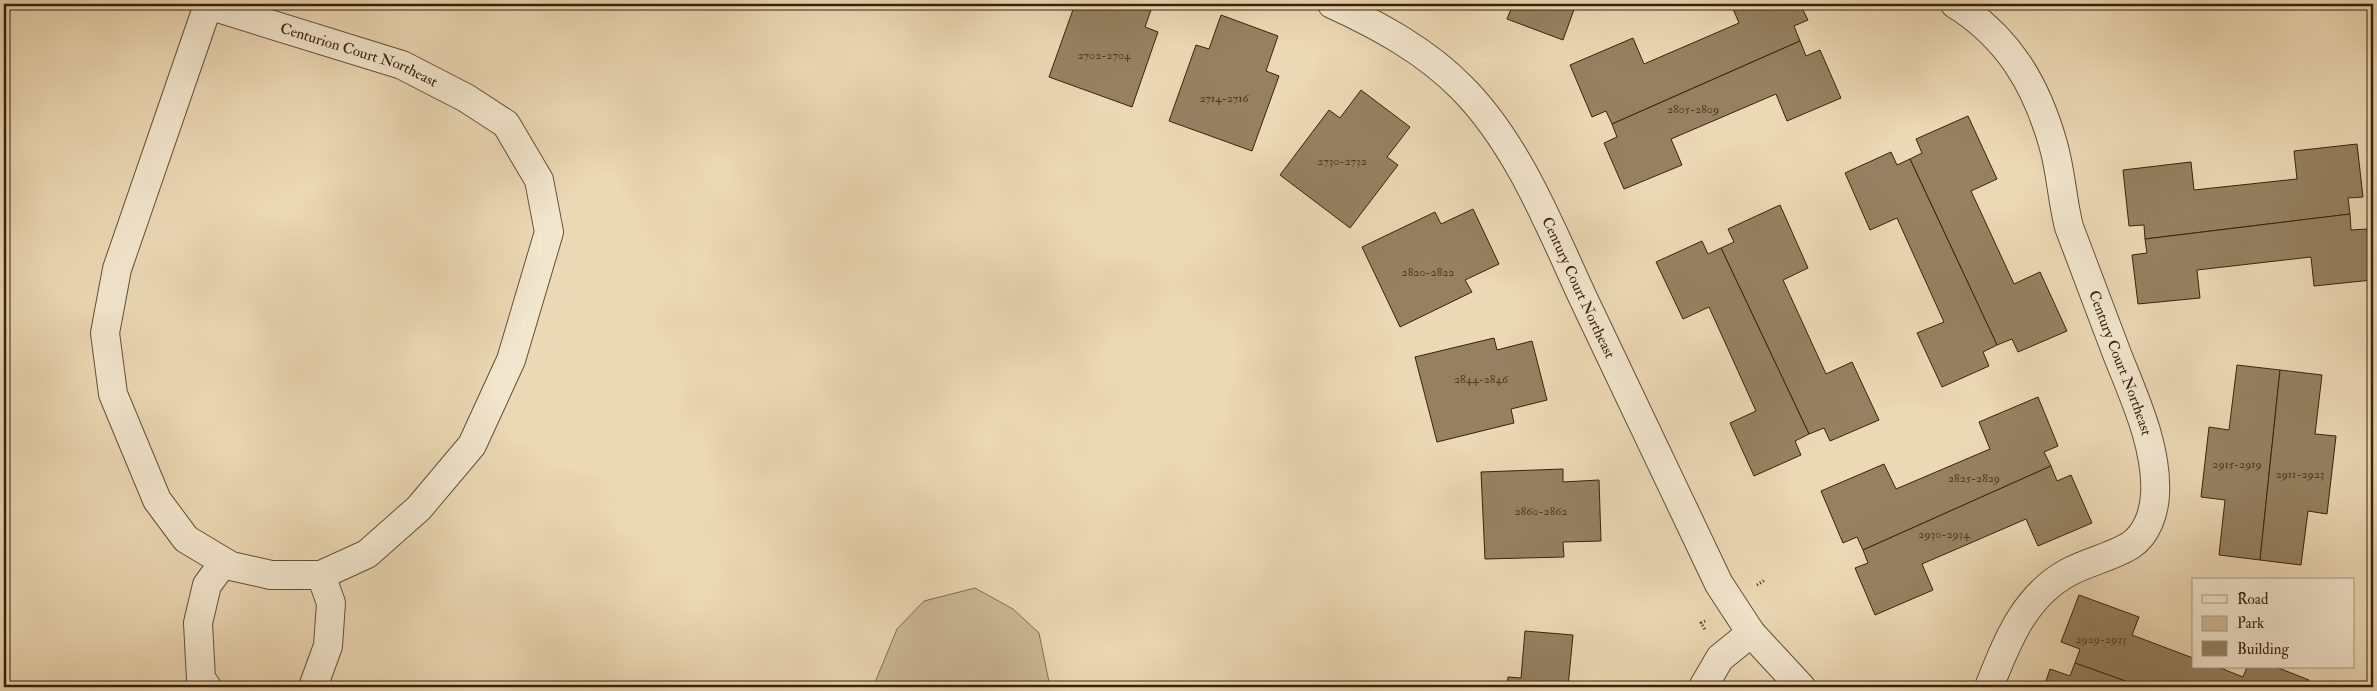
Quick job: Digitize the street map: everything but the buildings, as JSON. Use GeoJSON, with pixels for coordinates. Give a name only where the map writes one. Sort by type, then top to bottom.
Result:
{"type":"FeatureCollection","features":[{"type":"Feature","properties":{"kind":"street","name":"Centurion Court Northeast"},"geometry":{"type":"LineString","coordinates":[[208,4],[402,65],[466,98],[506,124],[539,180],[549,232],[511,360],[472,445],[419,508],[367,554],[321,575],[271,575],[231,566],[224,562],[186,538],[157,500],[113,394],[105,333],[117,269],[208,4]]}},
{"type":"Feature","properties":{"kind":"street","name":"Century Court Northeast"},"geometry":{"type":"LineString","coordinates":[[1332,4],[1380,27],[1446,74],[1462,88],[1495,128],[1510,151],[1548,223],[1719,584],[1751,633],[1800,687]]}},
{"type":"Feature","properties":{"kind":"street","name":"Century Court Northeast"},"geometry":{"type":"LineString","coordinates":[[1955,4],[1977,18],[2007,47],[2035,96],[2054,145],[2062,202],[2069,227],[2143,425],[2150,449],[2155,486],[2150,522],[2131,544],[2060,578],[2039,594],[2027,608],[2008,641],[1989,687]]}},
{"type":"Feature","properties":{"kind":"street"},"geometry":{"type":"LineString","coordinates":[[207,687],[201,679],[198,623],[207,585],[224,562]]}},
{"type":"Feature","properties":{"kind":"street"},"geometry":{"type":"LineString","coordinates":[[313,687],[328,646],[331,603],[321,575]]}},
{"type":"Feature","properties":{"kind":"street"},"geometry":{"type":"LineString","coordinates":[[1703,687],[1720,658],[1751,633]]}},
{"type":"Feature","properties":{"kind":"green space"},"geometry":{"type":"Polygon","coordinates":[[[975,588],[1013,609],[1039,633],[1050,687],[875,687],[876,680],[897,629],[924,601],[975,588]]]}}]}
